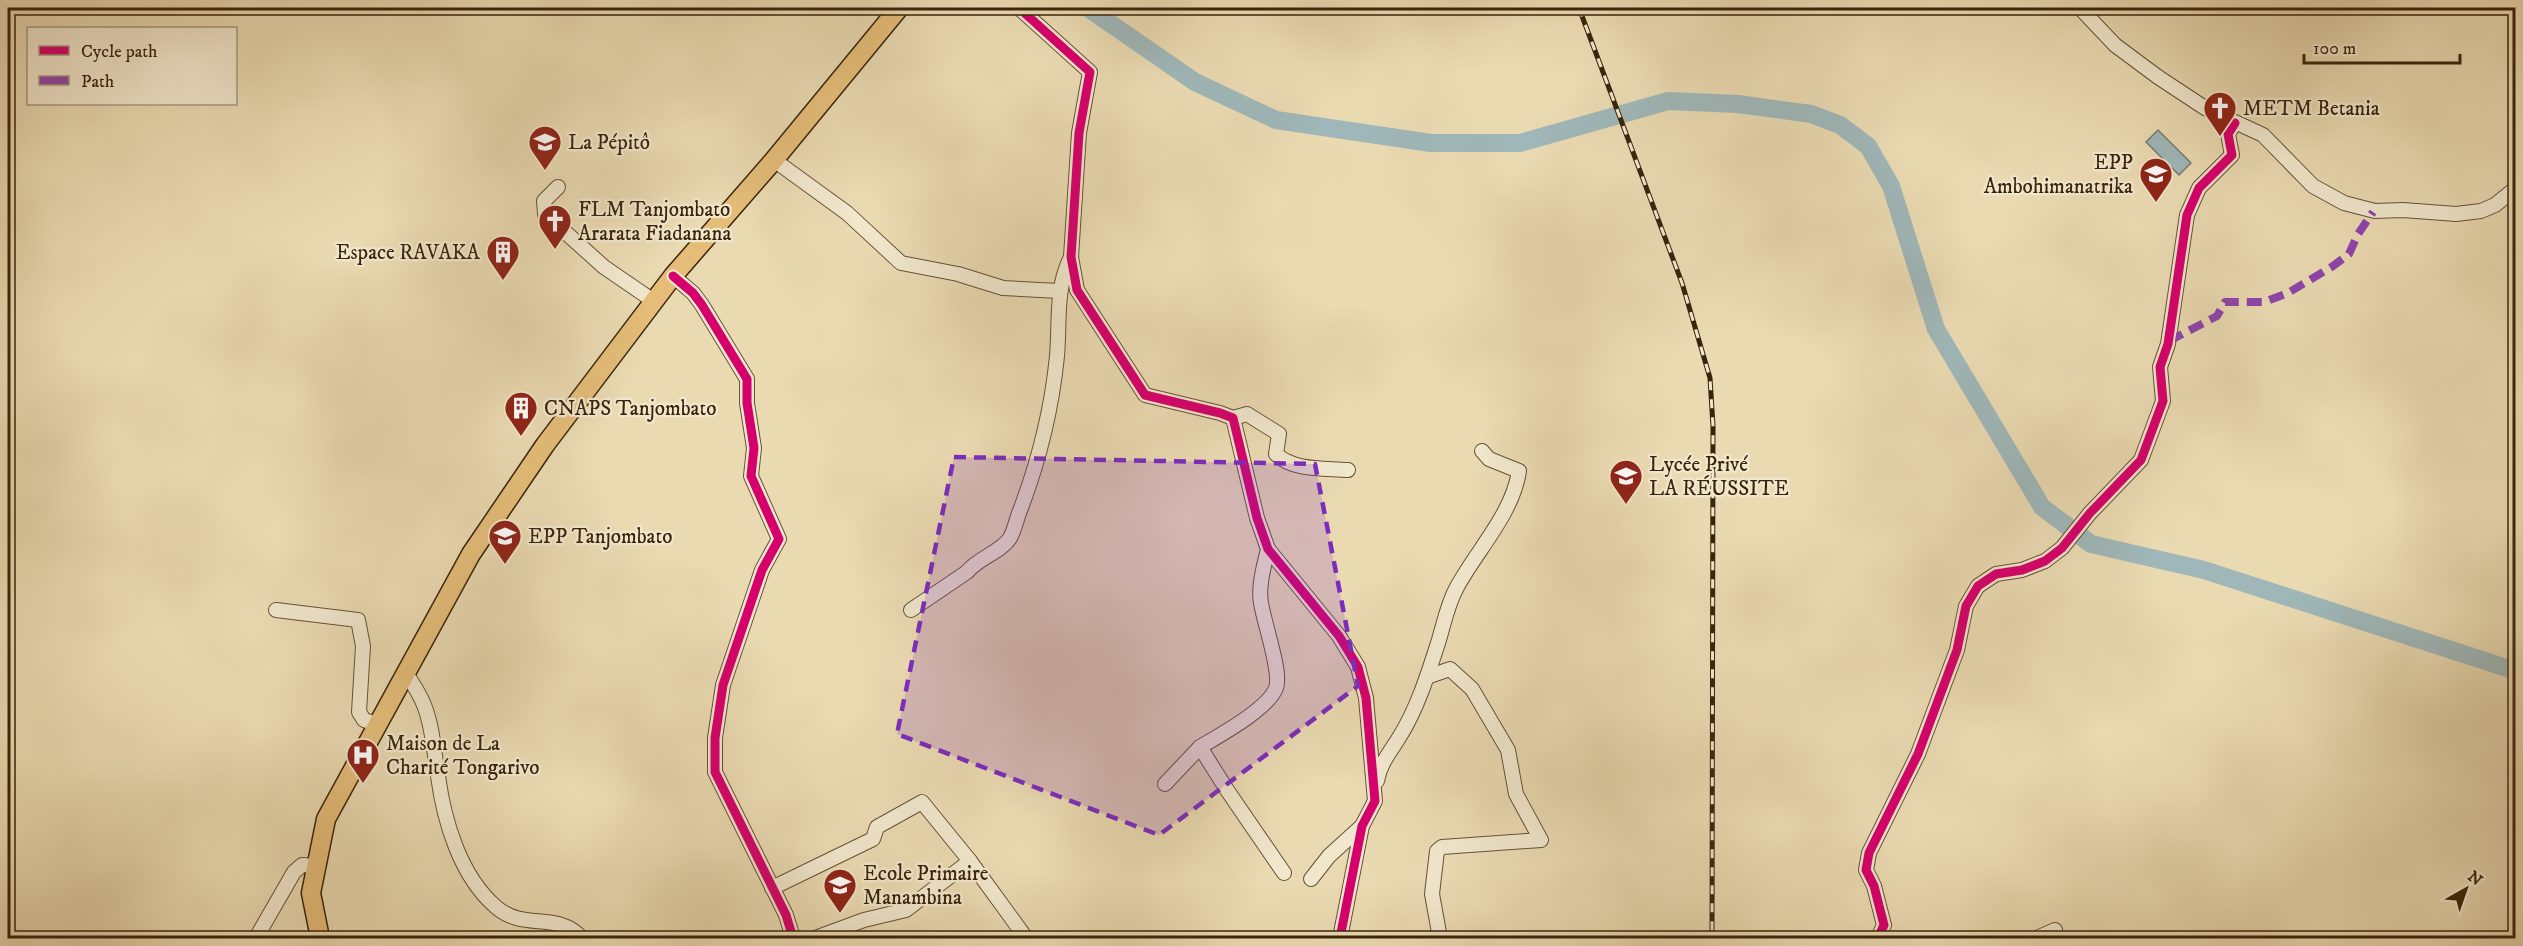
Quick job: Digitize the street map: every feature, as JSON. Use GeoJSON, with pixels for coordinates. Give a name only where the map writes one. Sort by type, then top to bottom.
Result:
{"type":"FeatureCollection","features":[{"type":"Feature","properties":{"kind":"main road"},"geometry":{"type":"LineString","coordinates":[[320,939],[311,893],[326,819],[483,536],[545,445],[674,276],[774,160],[898,8]]}},
{"type":"Feature","properties":{"kind":"street"},"geometry":{"type":"LineString","coordinates":[[1019,8],[1090,72],[1079,133],[1071,257],[1077,290],[1145,395],[1233,418],[1247,414],[1279,434],[1276,454],[1282,460],[1304,466],[1348,471]]}},
{"type":"Feature","properties":{"kind":"street"},"geometry":{"type":"LineString","coordinates":[[2080,8],[2115,45],[2205,108],[2263,135],[2313,186],[2344,202],[2375,211],[2403,210],[2456,214],[2481,211],[2495,205],[2516,188]]}},
{"type":"Feature","properties":{"kind":"street"},"geometry":{"type":"LineString","coordinates":[[1878,939],[1884,925],[1874,886],[1866,870],[1869,853],[1918,754],[1957,650],[1966,606],[1978,586],[1996,574],[2022,570],[2045,561],[2069,540],[2141,460],[2163,401],[2160,367],[2168,344],[2187,215],[2199,188],[2232,155],[2228,134],[2235,123]]}},
{"type":"Feature","properties":{"kind":"street"},"geometry":{"type":"LineString","coordinates":[[774,160],[847,213],[901,263],[958,274],[1004,288],[1059,291]]}},
{"type":"Feature","properties":{"kind":"street"},"geometry":{"type":"LineString","coordinates":[[558,187],[544,201],[545,214],[604,267],[655,302]]}},
{"type":"Feature","properties":{"kind":"street"},"geometry":{"type":"LineString","coordinates":[[911,610],[1009,540],[1029,487],[1044,429],[1057,359],[1059,291],[1063,273],[1071,257]]}},
{"type":"Feature","properties":{"kind":"street"},"geometry":{"type":"LineString","coordinates":[[674,276],[693,293],[702,305],[747,380],[754,448],[751,476],[779,538],[762,570],[723,685],[715,738],[715,772],[786,915],[793,939]]}},
{"type":"Feature","properties":{"kind":"street"},"geometry":{"type":"LineString","coordinates":[[1233,418],[1257,518],[1268,549],[1339,636],[1358,667],[1366,698],[1375,801]]}},
{"type":"Feature","properties":{"kind":"street"},"geometry":{"type":"LineString","coordinates":[[1340,939],[1362,826],[1375,801],[1379,770],[1401,735],[1426,677],[1446,612],[1457,588],[1508,504],[1518,480],[1519,471],[1490,459],[1482,451]]}},
{"type":"Feature","properties":{"kind":"street"},"geometry":{"type":"LineString","coordinates":[[1165,784],[1200,747],[1265,703],[1276,688],[1278,669],[1270,650],[1260,600],[1268,549]]}},
{"type":"Feature","properties":{"kind":"street"},"geometry":{"type":"LineString","coordinates":[[276,610],[358,620],[363,646],[358,712],[364,720],[377,724]]}},
{"type":"Feature","properties":{"kind":"street"},"geometry":{"type":"LineString","coordinates":[[1426,677],[1450,669],[1472,690],[1508,750],[1516,794],[1541,840],[1440,849],[1436,853],[1432,894],[1440,939]]}},
{"type":"Feature","properties":{"kind":"street"},"geometry":{"type":"LineString","coordinates":[[406,673],[424,705],[450,831],[462,860],[477,885],[496,908],[520,921],[562,923],[582,939]]}},
{"type":"Feature","properties":{"kind":"street"},"geometry":{"type":"LineString","coordinates":[[1200,747],[1284,873]]}},
{"type":"Feature","properties":{"kind":"street"},"geometry":{"type":"LineString","coordinates":[[772,888],[873,839],[877,827],[922,802],[970,861],[1026,939]]}},
{"type":"Feature","properties":{"kind":"street"},"geometry":{"type":"LineString","coordinates":[[1311,879],[1329,855],[1362,826]]}},
{"type":"Feature","properties":{"kind":"street"},"geometry":{"type":"LineString","coordinates":[[815,939],[864,920],[906,910],[970,861]]}},
{"type":"Feature","properties":{"kind":"street"},"geometry":{"type":"LineString","coordinates":[[256,939],[294,872],[302,865],[315,866]]}},
{"type":"Feature","properties":{"kind":"street"},"geometry":{"type":"LineString","coordinates":[[2037,939],[2055,930]]}},
{"type":"Feature","properties":{"kind":"highlighted area"},"geometry":{"type":"Polygon","coordinates":[[[954,457],[1315,464],[1358,686],[1159,835],[897,734],[954,457]]]}},
{"type":"Feature","properties":{"kind":"water"},"geometry":{"type":"Polygon","coordinates":[[[2158,130],[2191,163],[2179,175],[2146,142],[2158,130]]]}},
{"type":"Feature","properties":{"kind":"waterway"},"geometry":{"type":"LineString","coordinates":[[1088,8],[1195,82],[1276,120],[1431,143],[1520,143],[1668,101],[1738,104],[1811,114],[1840,125],[1868,146],[1891,186],[1936,329],[2042,507],[2091,544],[2204,570],[2516,671]]}},
{"type":"Feature","properties":{"kind":"railway"},"geometry":{"type":"LineString","coordinates":[[1579,8],[1682,283],[1710,378],[1713,426],[1712,938]]}},
{"type":"Feature","properties":{"kind":"marked path"},"geometry":{"type":"LineString","coordinates":[[2169,341],[2217,316],[2225,302],[2264,302],[2288,293],[2333,266],[2349,254],[2358,234],[2373,212]]}},
{"type":"Feature","properties":{"kind":"cycle path"},"geometry":{"type":"LineString","coordinates":[[1019,8],[1090,72],[1079,133],[1071,257],[1077,290],[1145,395],[1233,418],[1257,518],[1268,549],[1339,636],[1358,667],[1366,698],[1375,801],[1362,826],[1340,938]]}},
{"type":"Feature","properties":{"kind":"cycle path"},"geometry":{"type":"LineString","coordinates":[[1878,938],[1884,925],[1874,886],[1866,870],[1869,853],[1918,754],[1957,650],[1966,606],[1978,586],[1996,574],[2022,570],[2045,561],[2062,548],[2090,513],[2141,460],[2163,401],[2160,367],[2168,344],[2187,215],[2199,188],[2232,155],[2228,134],[2235,123]]}},
{"type":"Feature","properties":{"kind":"cycle path"},"geometry":{"type":"LineString","coordinates":[[673,276],[693,293],[702,305],[747,379],[747,403],[754,448],[751,476],[779,539],[762,570],[723,685],[715,738],[715,772],[786,915],[793,938]]}},
{"type":"Feature","properties":{"kind":"place","name":"METM Betania"},"geometry":{"type":"Point","coordinates":[2220,137]}},
{"type":"Feature","properties":{"kind":"place","name":"La Pépitô"},"geometry":{"type":"Point","coordinates":[545,171]}},
{"type":"Feature","properties":{"kind":"place","name":"EPP Ambohimanatrika"},"geometry":{"type":"Point","coordinates":[2156,203]}},
{"type":"Feature","properties":{"kind":"place","name":"FLM Tanjombato Ararata Fiadanana"},"geometry":{"type":"Point","coordinates":[555,250]}},
{"type":"Feature","properties":{"kind":"place","name":"Espace RAVAKA"},"geometry":{"type":"Point","coordinates":[503,281]}},
{"type":"Feature","properties":{"kind":"place","name":"CNAPS Tanjombato"},"geometry":{"type":"Point","coordinates":[521,437]}},
{"type":"Feature","properties":{"kind":"place","name":"Lycée Privé LA RÉUSSITE"},"geometry":{"type":"Point","coordinates":[1626,505]}},
{"type":"Feature","properties":{"kind":"place","name":"EPP Tanjombato"},"geometry":{"type":"Point","coordinates":[505,565]}},
{"type":"Feature","properties":{"kind":"place","name":"Maison de La Charité Tongarivo"},"geometry":{"type":"Point","coordinates":[363,784]}},
{"type":"Feature","properties":{"kind":"place","name":"Ecole Primaire Manambina"},"geometry":{"type":"Point","coordinates":[840,914]}}]}
